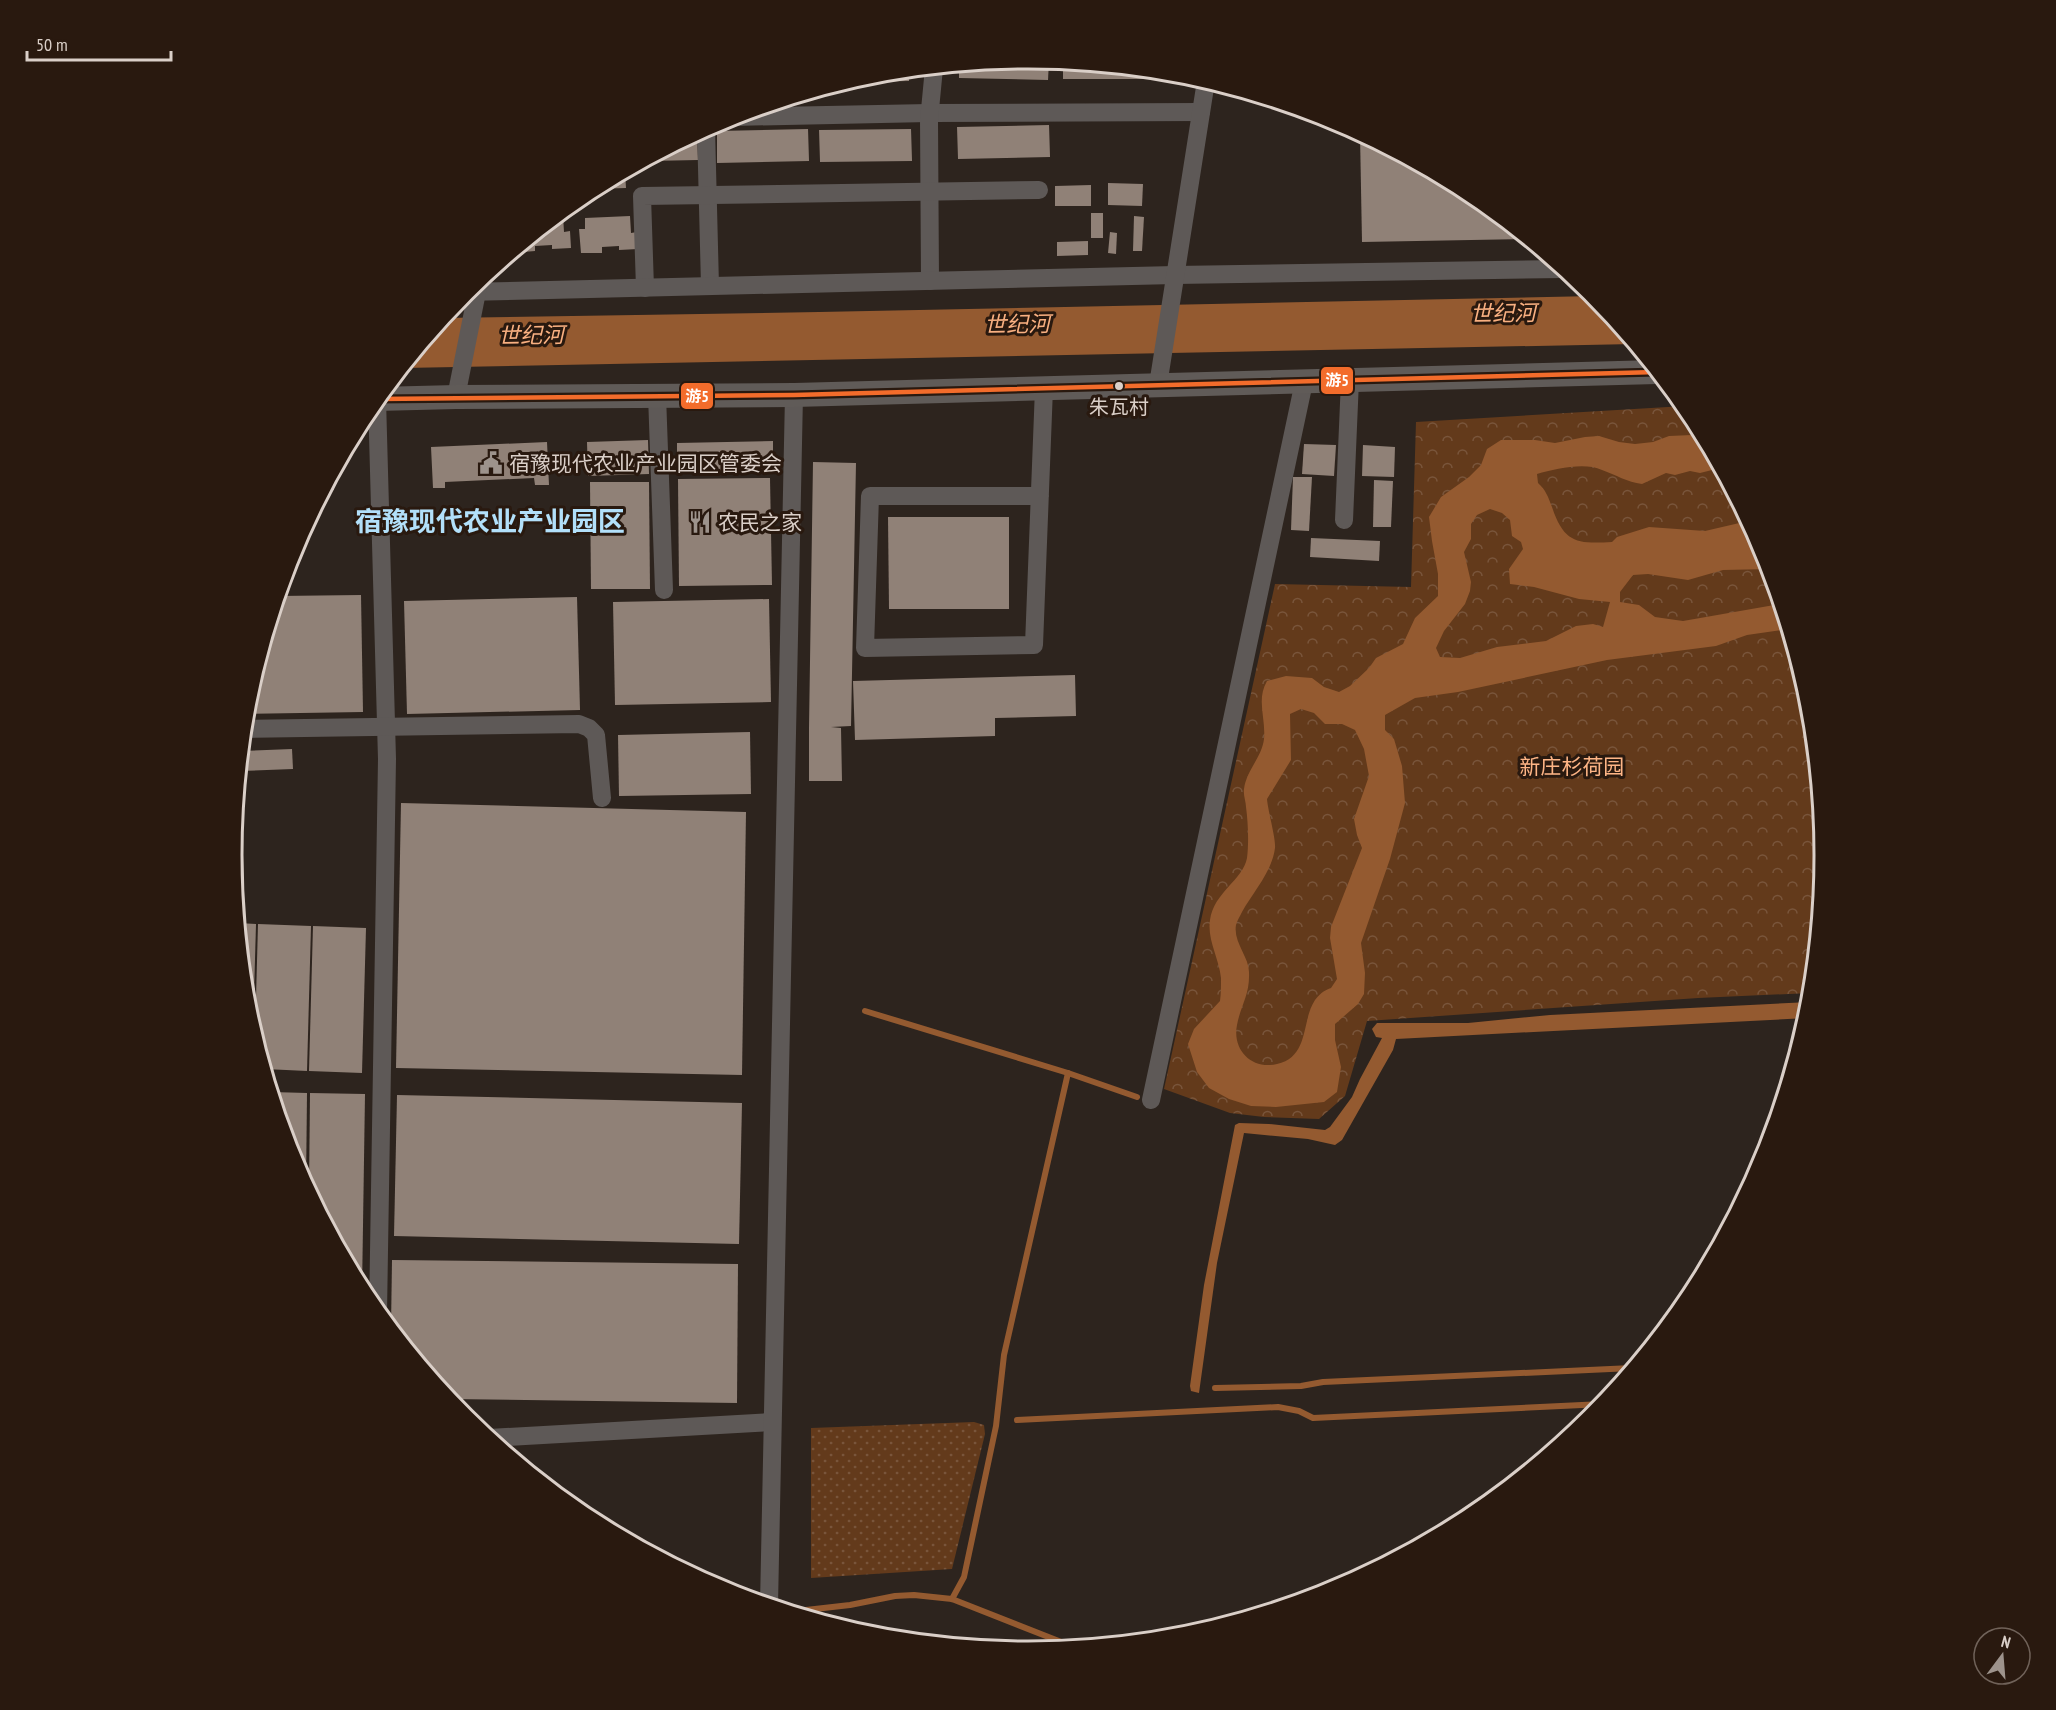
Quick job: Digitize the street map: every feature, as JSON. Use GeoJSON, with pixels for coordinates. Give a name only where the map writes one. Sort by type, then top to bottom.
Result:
{"type":"FeatureCollection","features":[{"type":"Feature","properties":{"kind":"main road"},"geometry":{"type":"LineString","coordinates":[[389,397],[458,386],[657,396],[1044,388],[1159,375],[1304,382],[1648,372]]}},
{"type":"Feature","properties":{"kind":"street"},"geometry":{"type":"LineString","coordinates":[[930,281],[929,113],[933,75]]}},
{"type":"Feature","properties":{"kind":"street"},"geometry":{"type":"LineString","coordinates":[[1159,375],[1205,90]]}},
{"type":"Feature","properties":{"kind":"street"},"geometry":{"type":"LineString","coordinates":[[761,116],[1201,112]]}},
{"type":"Feature","properties":{"kind":"street"},"geometry":{"type":"LineString","coordinates":[[706,138],[710,286]]}},
{"type":"Feature","properties":{"kind":"street"},"geometry":{"type":"LineString","coordinates":[[645,288],[642,196],[1039,190]]}},
{"type":"Feature","properties":{"kind":"street"},"geometry":{"type":"LineString","coordinates":[[480,292],[930,281],[1175,280],[1552,269]]}},
{"type":"Feature","properties":{"kind":"street"},"geometry":{"type":"LineString","coordinates":[[458,386],[473,298]]}},
{"type":"Feature","properties":{"kind":"street"},"geometry":{"type":"LineString","coordinates":[[1344,520],[1350,380]]}},
{"type":"Feature","properties":{"kind":"street"},"geometry":{"type":"LineString","coordinates":[[1150,1100],[1304,382]]}},
{"type":"Feature","properties":{"kind":"street"},"geometry":{"type":"LineString","coordinates":[[1040,496],[870,496],[865,648],[1034,645],[1040,496],[1044,388]]}},
{"type":"Feature","properties":{"kind":"street"},"geometry":{"type":"LineString","coordinates":[[769,1597],[794,394]]}},
{"type":"Feature","properties":{"kind":"street"},"geometry":{"type":"LineString","coordinates":[[657,396],[664,590]]}},
{"type":"Feature","properties":{"kind":"street"},"geometry":{"type":"LineString","coordinates":[[377,413],[386,727],[378,1298]]}},
{"type":"Feature","properties":{"kind":"street"},"geometry":{"type":"LineString","coordinates":[[253,729],[579,723],[590,728],[596,735],[602,798]]}},
{"type":"Feature","properties":{"kind":"street"},"geometry":{"type":"LineString","coordinates":[[501,1437],[772,1422]]}},
{"type":"Feature","properties":{"kind":"green space","name":"新庄杉荷园"},"geometry":{"type":"Polygon","coordinates":[[[1674,407],[1682,418],[1733,507],[1754,554],[1772,602],[1799,702],[1807,752],[1814,855],[1812,906],[1801,993],[1698,998],[1367,1021],[1345,1096],[1319,1119],[1230,1113],[1164,1089],[1275,584],[1411,587],[1416,422],[1674,407]]]}},
{"type":"Feature","properties":{"kind":"green space"},"geometry":{"type":"Polygon","coordinates":[[[974,1422],[984,1425],[985,1434],[952,1569],[811,1578],[811,1428],[974,1422]]]}},
{"type":"Feature","properties":{"kind":"water","name":"世纪河"},"geometry":{"type":"Polygon","coordinates":[[[1581,296],[1625,344],[412,368],[455,318],[1581,296]]]}},
{"type":"Feature","properties":{"kind":"water"},"geometry":{"type":"Polygon","coordinates":[[[1692,435],[1714,471],[1700,473],[1690,471],[1675,475],[1666,473],[1642,484],[1587,467],[1570,467],[1537,474],[1538,483],[1543,488],[1562,528],[1573,539],[1600,543],[1612,542],[1617,537],[1649,527],[1705,531],[1740,523],[1760,569],[1723,570],[1688,580],[1648,574],[1633,575],[1620,592],[1620,602],[1639,605],[1655,617],[1683,621],[1773,605],[1780,630],[1747,635],[1716,646],[1607,660],[1458,692],[1415,698],[1385,715],[1385,730],[1394,739],[1402,766],[1405,803],[1390,859],[1361,943],[1365,973],[1364,994],[1358,1004],[1335,1024],[1335,1040],[1341,1067],[1337,1092],[1324,1102],[1276,1107],[1251,1106],[1229,1099],[1209,1088],[1197,1072],[1188,1044],[1194,1029],[1220,1001],[1221,978],[1210,935],[1210,920],[1217,902],[1240,873],[1247,858],[1248,826],[1244,789],[1245,782],[1263,746],[1262,695],[1267,681],[1286,676],[1312,678],[1324,687],[1339,692],[1350,686],[1376,658],[1403,644],[1415,618],[1438,596],[1438,574],[1429,517],[1441,497],[1469,477],[1481,465],[1487,449],[1501,440],[1535,440],[1555,443],[1599,436],[1635,444],[1653,442],[1669,436],[1692,435]],[[1490,509],[1477,515],[1471,524],[1471,539],[1464,552],[1471,582],[1470,591],[1465,604],[1444,631],[1436,648],[1440,657],[1460,658],[1497,647],[1546,641],[1576,626],[1593,624],[1603,627],[1610,602],[1579,599],[1534,587],[1510,584],[1509,569],[1523,549],[1521,542],[1512,536],[1510,520],[1502,513],[1490,509]],[[1301,709],[1290,714],[1291,760],[1267,799],[1275,844],[1273,857],[1266,874],[1236,925],[1237,937],[1247,961],[1249,980],[1236,1034],[1241,1050],[1252,1061],[1260,1064],[1277,1064],[1290,1059],[1298,1050],[1313,1004],[1320,995],[1331,988],[1337,979],[1330,938],[1331,927],[1362,848],[1354,819],[1369,776],[1364,749],[1355,730],[1342,724],[1325,724],[1314,713],[1301,709]]]}},
{"type":"Feature","properties":{"kind":"water"},"geometry":{"type":"Polygon","coordinates":[[[1800,1003],[1796,1019],[1396,1039],[1393,1050],[1342,1140],[1335,1145],[1308,1139],[1244,1133],[1217,1263],[1199,1393],[1191,1391],[1204,1285],[1235,1125],[1239,1123],[1269,1124],[1325,1130],[1330,1127],[1352,1097],[1382,1038],[1376,1037],[1372,1029],[1377,1023],[1468,1023],[1550,1015],[1800,1003]]]}},
{"type":"Feature","properties":{"kind":"building"},"geometry":{"type":"Polygon","coordinates":[[[1049,70],[1048,80],[959,78],[959,73],[977,71],[1049,70]]]}},
{"type":"Feature","properties":{"kind":"building"},"geometry":{"type":"Polygon","coordinates":[[[1063,70],[1150,79],[1063,79],[1063,70]]]}},
{"type":"Feature","properties":{"kind":"building"},"geometry":{"type":"Polygon","coordinates":[[[1049,125],[1050,157],[958,159],[957,127],[1049,125]]]}},
{"type":"Feature","properties":{"kind":"building"},"geometry":{"type":"Polygon","coordinates":[[[808,129],[809,161],[717,163],[717,133],[723,131],[808,129]]]}},
{"type":"Feature","properties":{"kind":"building"},"geometry":{"type":"Polygon","coordinates":[[[911,129],[912,161],[820,162],[819,130],[911,129]]]}},
{"type":"Feature","properties":{"kind":"building"},"geometry":{"type":"Polygon","coordinates":[[[697,142],[698,160],[660,161],[697,142]]]}},
{"type":"Feature","properties":{"kind":"building"},"geometry":{"type":"Polygon","coordinates":[[[1360,143],[1421,174],[1465,201],[1516,239],[1362,242],[1360,143]]]}},
{"type":"Feature","properties":{"kind":"building"},"geometry":{"type":"Polygon","coordinates":[[[626,180],[626,188],[611,188],[626,180]]]}},
{"type":"Feature","properties":{"kind":"building"},"geometry":{"type":"Polygon","coordinates":[[[1108,183],[1143,184],[1142,206],[1108,205],[1108,183]]]}},
{"type":"Feature","properties":{"kind":"building"},"geometry":{"type":"Polygon","coordinates":[[[1091,185],[1091,206],[1055,206],[1055,186],[1091,185]]]}},
{"type":"Feature","properties":{"kind":"building"},"geometry":{"type":"Polygon","coordinates":[[[1091,213],[1103,213],[1103,238],[1091,238],[1091,213]]]}},
{"type":"Feature","properties":{"kind":"building"},"geometry":{"type":"Polygon","coordinates":[[[630,216],[631,233],[637,232],[638,249],[619,250],[619,246],[602,247],[602,253],[581,253],[579,229],[585,229],[585,218],[630,216]]]}},
{"type":"Feature","properties":{"kind":"building"},"geometry":{"type":"Polygon","coordinates":[[[1134,216],[1144,217],[1142,251],[1133,251],[1134,216]]]}},
{"type":"Feature","properties":{"kind":"building"},"geometry":{"type":"Polygon","coordinates":[[[563,221],[564,232],[570,231],[571,248],[552,249],[552,245],[535,246],[535,251],[525,252],[563,221]]]}},
{"type":"Feature","properties":{"kind":"building"},"geometry":{"type":"Polygon","coordinates":[[[1110,232],[1117,233],[1116,254],[1108,253],[1110,232]]]}},
{"type":"Feature","properties":{"kind":"building"},"geometry":{"type":"Polygon","coordinates":[[[1088,241],[1088,255],[1057,256],[1057,242],[1088,241]]]}},
{"type":"Feature","properties":{"kind":"building"},"geometry":{"type":"Polygon","coordinates":[[[648,440],[649,474],[588,476],[587,442],[648,440]]]}},
{"type":"Feature","properties":{"kind":"building"},"geometry":{"type":"Polygon","coordinates":[[[773,441],[773,472],[677,474],[677,443],[773,441]]]}},
{"type":"Feature","properties":{"kind":"building"},"geometry":{"type":"Polygon","coordinates":[[[547,442],[549,485],[535,485],[534,478],[445,482],[445,488],[433,488],[431,447],[547,442]]]}},
{"type":"Feature","properties":{"kind":"building"},"geometry":{"type":"Polygon","coordinates":[[[1304,444],[1336,445],[1334,476],[1302,474],[1304,444]]]}},
{"type":"Feature","properties":{"kind":"building"},"geometry":{"type":"Polygon","coordinates":[[[1363,445],[1395,447],[1394,477],[1362,476],[1363,445]]]}},
{"type":"Feature","properties":{"kind":"building"},"geometry":{"type":"Polygon","coordinates":[[[813,462],[856,463],[851,726],[831,727],[841,728],[842,781],[809,781],[813,462]]]}},
{"type":"Feature","properties":{"kind":"building"},"geometry":{"type":"Polygon","coordinates":[[[1293,477],[1312,477],[1309,531],[1291,530],[1293,477]]]}},
{"type":"Feature","properties":{"kind":"building"},"geometry":{"type":"Polygon","coordinates":[[[770,478],[772,585],[679,586],[678,479],[770,478]]]}},
{"type":"Feature","properties":{"kind":"building"},"geometry":{"type":"Polygon","coordinates":[[[1374,480],[1393,481],[1391,527],[1373,527],[1374,480]]]}},
{"type":"Feature","properties":{"kind":"building"},"geometry":{"type":"Polygon","coordinates":[[[590,482],[649,482],[650,589],[591,589],[590,482]]]}},
{"type":"Feature","properties":{"kind":"building"},"geometry":{"type":"Polygon","coordinates":[[[888,517],[1009,517],[1009,609],[889,609],[888,517]]]}},
{"type":"Feature","properties":{"kind":"building"},"geometry":{"type":"Polygon","coordinates":[[[1311,538],[1380,541],[1379,561],[1310,557],[1311,538]]]}},
{"type":"Feature","properties":{"kind":"building"},"geometry":{"type":"Polygon","coordinates":[[[361,595],[363,712],[255,714],[269,652],[286,596],[361,595]]]}},
{"type":"Feature","properties":{"kind":"building"},"geometry":{"type":"Polygon","coordinates":[[[577,597],[580,710],[407,714],[404,601],[577,597]]]}},
{"type":"Feature","properties":{"kind":"building"},"geometry":{"type":"Polygon","coordinates":[[[769,599],[771,702],[615,705],[613,602],[769,599]]]}},
{"type":"Feature","properties":{"kind":"building"},"geometry":{"type":"Polygon","coordinates":[[[1075,675],[1076,716],[995,718],[995,736],[855,740],[853,681],[1075,675]]]}},
{"type":"Feature","properties":{"kind":"building"},"geometry":{"type":"Polygon","coordinates":[[[750,732],[751,794],[619,796],[618,735],[750,732]]]}},
{"type":"Feature","properties":{"kind":"building"},"geometry":{"type":"Polygon","coordinates":[[[292,749],[293,769],[247,771],[249,751],[292,749]]]}},
{"type":"Feature","properties":{"kind":"building"},"geometry":{"type":"Polygon","coordinates":[[[401,803],[746,812],[742,1075],[396,1068],[401,803]]]}},
{"type":"Feature","properties":{"kind":"building"},"geometry":{"type":"Polygon","coordinates":[[[246,923],[256,924],[254,990],[246,923]]]}},
{"type":"Feature","properties":{"kind":"building"},"geometry":{"type":"Polygon","coordinates":[[[258,924],[311,926],[307,1071],[272,1069],[256,1001],[258,924]]]}},
{"type":"Feature","properties":{"kind":"building"},"geometry":{"type":"Polygon","coordinates":[[[313,926],[366,928],[362,1073],[309,1071],[313,926]]]}},
{"type":"Feature","properties":{"kind":"building"},"geometry":{"type":"Polygon","coordinates":[[[279,1092],[307,1093],[306,1165],[279,1092]]]}},
{"type":"Feature","properties":{"kind":"building"},"geometry":{"type":"Polygon","coordinates":[[[310,1093],[365,1094],[362,1273],[323,1203],[309,1172],[310,1093]]]}},
{"type":"Feature","properties":{"kind":"building"},"geometry":{"type":"Polygon","coordinates":[[[397,1095],[742,1103],[739,1244],[394,1236],[397,1095]]]}},
{"type":"Feature","properties":{"kind":"building"},"geometry":{"type":"Polygon","coordinates":[[[392,1260],[738,1264],[737,1403],[461,1399],[391,1315],[392,1260]]]}},
{"type":"Feature","properties":{"kind":"waterway"},"geometry":{"type":"LineString","coordinates":[[865,1011],[1068,1073],[1137,1097]]}},
{"type":"Feature","properties":{"kind":"waterway"},"geometry":{"type":"LineString","coordinates":[[952,1599],[964,1577],[996,1426],[1004,1355],[1068,1073]]}},
{"type":"Feature","properties":{"kind":"waterway"},"geometry":{"type":"LineString","coordinates":[[1215,1388],[1301,1386],[1323,1382],[1623,1368]]}},
{"type":"Feature","properties":{"kind":"waterway"},"geometry":{"type":"LineString","coordinates":[[1017,1420],[1278,1407],[1299,1411],[1313,1418],[1590,1405]]}},
{"type":"Feature","properties":{"kind":"waterway"},"geometry":{"type":"LineString","coordinates":[[810,1610],[850,1605],[895,1596],[914,1595],[952,1599],[1056,1640]]}},
{"type":"Feature","properties":{"kind":"transit line","name":"游5"},"geometry":{"type":"LineString","coordinates":[[388,399],[794,395],[1648,372]]}},
{"type":"Feature","properties":{"kind":"place","name":"朱瓦村"},"geometry":{"type":"Point","coordinates":[1119,386]}},
{"type":"Feature","properties":{"kind":"place","name":"宿豫现代农业产业园区管委会"},"geometry":{"type":"Point","coordinates":[491,463]}},
{"type":"Feature","properties":{"kind":"place","name":"农民之家"},"geometry":{"type":"Point","coordinates":[700,522]}},
{"type":"Feature","properties":{"kind":"district","name":"宿豫现代农业产业园区"},"geometry":{"type":"Point","coordinates":[490,521]}}]}
